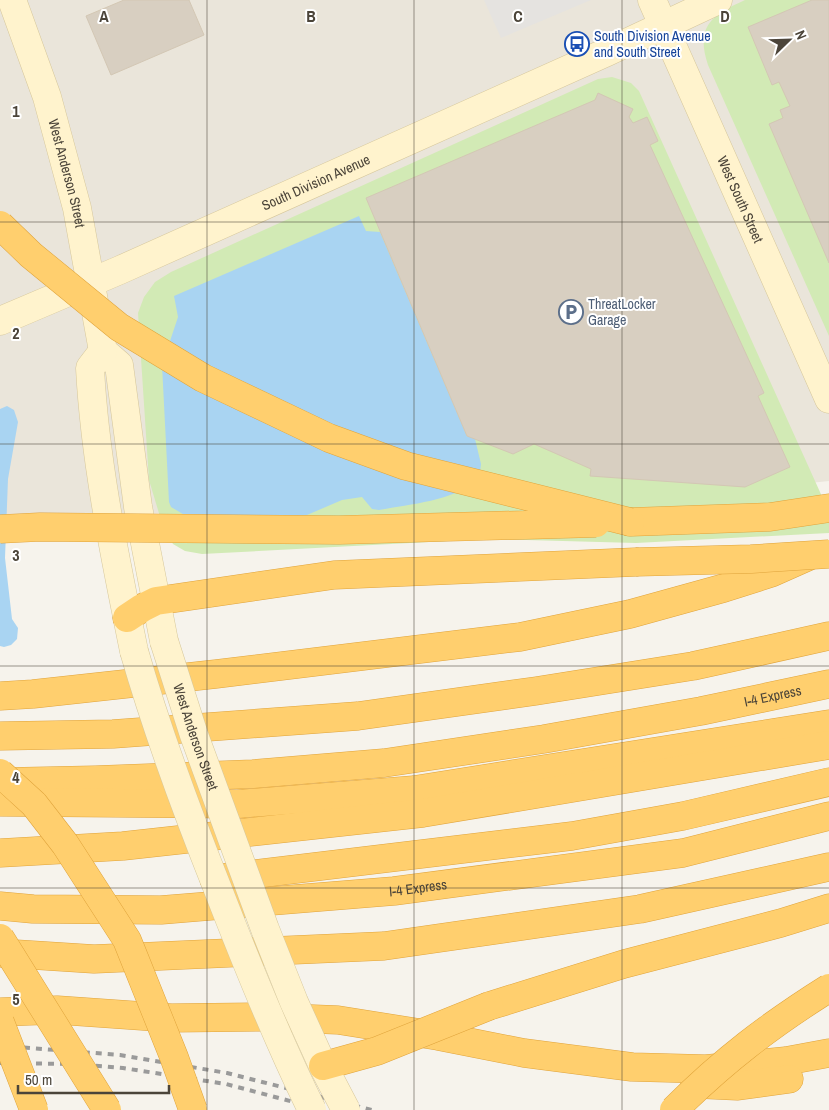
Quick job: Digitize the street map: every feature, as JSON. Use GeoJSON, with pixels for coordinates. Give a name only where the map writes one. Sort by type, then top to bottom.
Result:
{"type":"FeatureCollection","features":[{"type":"Feature","properties":{"kind":"highway"},"geometry":{"type":"LineString","coordinates":[[0,225],[31,255],[119,327],[203,378],[329,438],[406,466],[630,522]]}},
{"type":"Feature","properties":{"kind":"highway"},"geometry":{"type":"LineString","coordinates":[[0,529],[40,527],[168,530],[339,530],[770,517],[829,508]]}},
{"type":"Feature","properties":{"kind":"highway"},"geometry":{"type":"LineString","coordinates":[[0,696],[216,674],[520,637],[630,614],[724,588],[771,572],[829,547]]}},
{"type":"Feature","properties":{"kind":"highway"},"geometry":{"type":"LineString","coordinates":[[127,618],[156,600],[334,574],[829,554]]}},
{"type":"Feature","properties":{"kind":"highway"},"geometry":{"type":"LineString","coordinates":[[0,736],[113,734],[358,716],[536,691],[693,666],[829,636]]}},
{"type":"Feature","properties":{"kind":"highway","name":"I-4 Express"},"geometry":{"type":"LineString","coordinates":[[0,782],[253,774],[384,763],[554,738],[701,711],[829,684]]}},
{"type":"Feature","properties":{"kind":"highway"},"geometry":{"type":"LineString","coordinates":[[0,802],[238,804],[414,790],[829,724]]}},
{"type":"Feature","properties":{"kind":"highway"},"geometry":{"type":"LineString","coordinates":[[0,852],[123,846],[423,813],[829,746]]}},
{"type":"Feature","properties":{"kind":"highway"},"geometry":{"type":"LineString","coordinates":[[0,773],[34,804],[66,844],[127,940],[174,1057],[192,1110]]}},
{"type":"Feature","properties":{"kind":"highway"},"geometry":{"type":"LineString","coordinates":[[214,879],[572,836],[683,816],[829,782]]}},
{"type":"Feature","properties":{"kind":"highway","name":"I-4 Express"},"geometry":{"type":"LineString","coordinates":[[0,906],[33,909],[161,910],[394,890],[683,854],[829,816]]}},
{"type":"Feature","properties":{"kind":"highway"},"geometry":{"type":"LineString","coordinates":[[0,953],[94,959],[384,946],[640,909],[829,867]]}},
{"type":"Feature","properties":{"kind":"highway"},"geometry":{"type":"LineString","coordinates":[[290,1066],[323,1066],[377,1051],[489,1006],[624,964],[781,923],[829,908]]}},
{"type":"Feature","properties":{"kind":"highway"},"geometry":{"type":"LineString","coordinates":[[0,938],[107,1110]]}},
{"type":"Feature","properties":{"kind":"highway"},"geometry":{"type":"LineString","coordinates":[[674,1110],[742,1048],[780,1019],[829,988]]}},
{"type":"Feature","properties":{"kind":"highway"},"geometry":{"type":"LineString","coordinates":[[0,1012],[57,1010],[170,1018],[264,1017],[338,1020],[438,1036],[524,1053],[632,1067],[706,1069],[786,1061],[829,1053]]}},
{"type":"Feature","properties":{"kind":"highway"},"geometry":{"type":"LineString","coordinates":[[0,1022],[34,1110]]}},
{"type":"Feature","properties":{"kind":"highway"},"geometry":{"type":"LineString","coordinates":[[632,1067],[665,1055],[746,1053],[799,1046],[829,1039]]}},
{"type":"Feature","properties":{"kind":"highway"},"geometry":{"type":"LineString","coordinates":[[632,1067],[668,1084],[738,1086],[829,1071]]}},
{"type":"Feature","properties":{"kind":"main road","name":"West Anderson Street"},"geometry":{"type":"LineString","coordinates":[[12,0],[47,97],[77,208],[103,351],[119,365],[138,507],[164,641],[194,735],[294,1002],[323,1066],[346,1110]]}},
{"type":"Feature","properties":{"kind":"main road","name":"West South Street"},"geometry":{"type":"LineString","coordinates":[[652,0],[829,399]]}},
{"type":"Feature","properties":{"kind":"main road"},"geometry":{"type":"LineString","coordinates":[[664,25],[718,0]]}},
{"type":"Feature","properties":{"kind":"main road","name":"South Division Avenue"},"geometry":{"type":"LineString","coordinates":[[0,320],[90,283],[664,25]]}},
{"type":"Feature","properties":{"kind":"main road"},"geometry":{"type":"LineString","coordinates":[[103,351],[90,368],[92,403],[98,460],[134,651],[150,708],[167,756],[250,972],[290,1066],[312,1110]]}},
{"type":"Feature","properties":{"kind":"shaded area"},"geometry":{"type":"Polygon","coordinates":[[[0,0],[829,0],[829,481],[715,493],[0,518],[0,0]]]}},
{"type":"Feature","properties":{"kind":"shaded area"},"geometry":{"type":"Polygon","coordinates":[[[484,0],[591,0],[501,38],[484,0]]]}},
{"type":"Feature","properties":{"kind":"green space"},"geometry":{"type":"Polygon","coordinates":[[[745,0],[829,0],[829,336],[708,65],[705,52],[705,31],[715,17],[745,0]]]}},
{"type":"Feature","properties":{"kind":"green space"},"geometry":{"type":"Polygon","coordinates":[[[612,77],[631,83],[639,91],[829,512],[829,533],[636,543],[486,539],[202,554],[185,551],[173,544],[164,530],[149,480],[138,313],[144,297],[155,282],[171,272],[598,79],[612,77]]]}},
{"type":"Feature","properties":{"kind":"water"},"geometry":{"type":"Polygon","coordinates":[[[359,216],[366,231],[380,232],[467,436],[475,439],[481,464],[479,480],[456,493],[444,497],[379,510],[372,509],[362,497],[342,500],[307,515],[219,522],[188,517],[171,507],[169,502],[162,365],[178,317],[174,296],[359,216]]]}},
{"type":"Feature","properties":{"kind":"water"},"geometry":{"type":"Polygon","coordinates":[[[7,406],[14,410],[18,422],[8,479],[5,558],[12,619],[18,628],[17,639],[11,645],[4,647],[0,646],[0,409],[7,406]]]}},
{"type":"Feature","properties":{"kind":"building"},"geometry":{"type":"Polygon","coordinates":[[[124,0],[189,0],[204,35],[111,75],[86,16],[124,0]]]}},
{"type":"Feature","properties":{"kind":"building"},"geometry":{"type":"Polygon","coordinates":[[[812,0],[829,0],[829,263],[769,124],[783,118],[780,110],[790,106],[779,82],[772,85],[748,27],[812,0]]]}},
{"type":"Feature","properties":{"kind":"building","name":"ThreatLocker Garage"},"geometry":{"type":"Polygon","coordinates":[[[598,93],[633,109],[629,117],[633,123],[647,117],[658,141],[650,145],[764,393],[758,396],[790,467],[745,487],[590,476],[591,469],[534,444],[513,454],[467,436],[366,198],[595,100],[598,93]]]}},
{"type":"Feature","properties":{"kind":"railway"},"geometry":{"type":"LineString","coordinates":[[0,1048],[17,1047],[120,1055],[227,1073],[372,1110]]}},
{"type":"Feature","properties":{"kind":"railway"},"geometry":{"type":"LineString","coordinates":[[0,1063],[73,1064],[123,1068],[226,1084],[324,1110]]}},
{"type":"Feature","properties":{"kind":"place","name":"South Division Avenue and South Street"},"geometry":{"type":"Point","coordinates":[577,44]}},
{"type":"Feature","properties":{"kind":"place","name":"ThreatLocker Garage"},"geometry":{"type":"Point","coordinates":[571,312]}}]}
